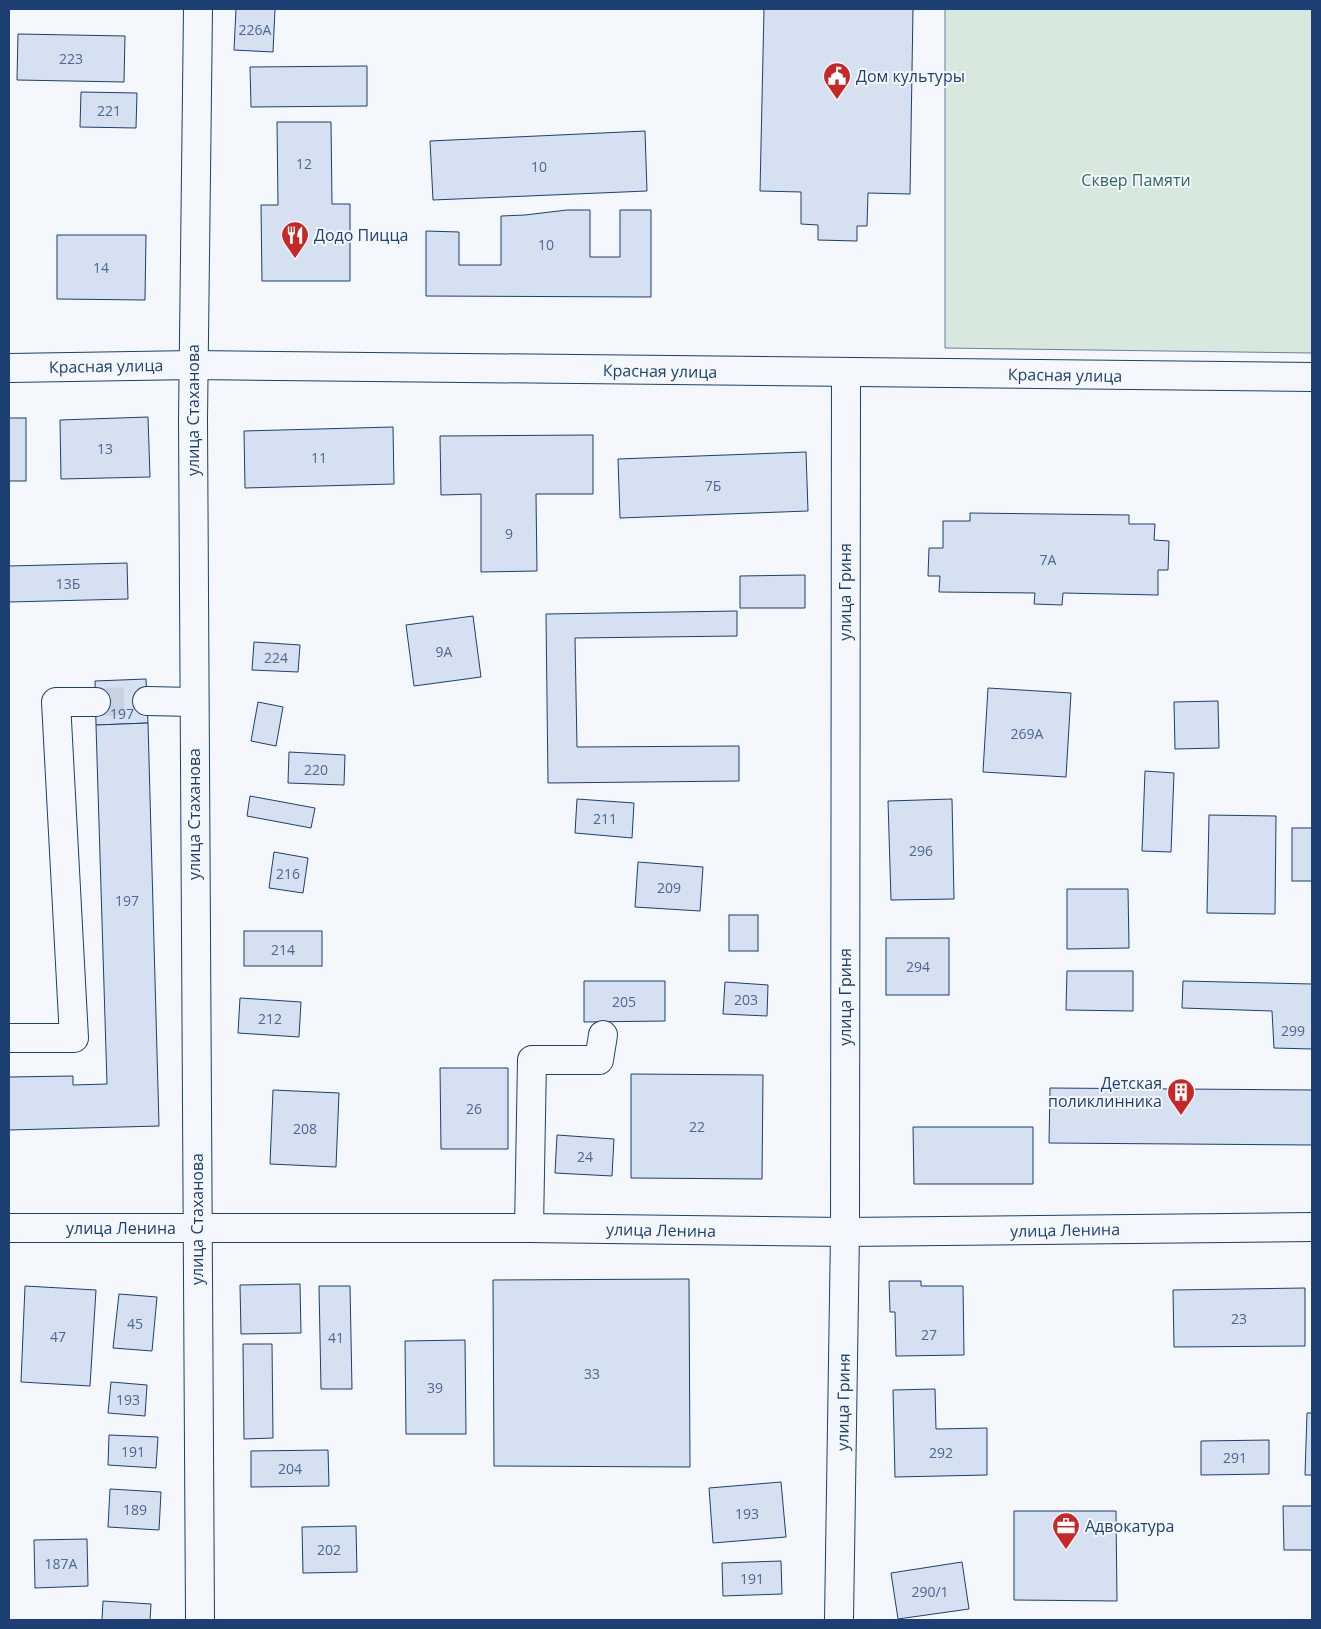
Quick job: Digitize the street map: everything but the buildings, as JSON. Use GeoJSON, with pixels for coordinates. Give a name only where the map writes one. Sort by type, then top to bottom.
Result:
{"type":"FeatureCollection","features":[{"type":"Feature","properties":{"kind":"street","name":"улица Стаханова"},"geometry":{"type":"LineString","coordinates":[[198,9],[193,702],[200,1620]]}},
{"type":"Feature","properties":{"kind":"street","name":"Красная улица"},"geometry":{"type":"LineString","coordinates":[[9,368],[194,365],[1312,377]]}},
{"type":"Feature","properties":{"kind":"street","name":"улица Гриня"},"geometry":{"type":"LineString","coordinates":[[839,1620],[845,1232],[846,373]]}},
{"type":"Feature","properties":{"kind":"street"},"geometry":{"type":"LineString","coordinates":[[9,1038],[74,1038],[56,702],[96,702]]}},
{"type":"Feature","properties":{"kind":"street"},"geometry":{"type":"LineString","coordinates":[[147,702],[193,702]]}},
{"type":"Feature","properties":{"kind":"street"},"geometry":{"type":"LineString","coordinates":[[529,1228],[532,1060],[599,1060],[603,1035]]}},
{"type":"Feature","properties":{"kind":"street","name":"улица Ленина"},"geometry":{"type":"LineString","coordinates":[[9,1228],[529,1228],[845,1232],[1312,1227]]}},
{"type":"Feature","properties":{"kind":"green space","name":"Сквер Памяти"},"geometry":{"type":"Polygon","coordinates":[[[945,9],[1312,9],[1312,353],[945,348],[945,9]]]}},
{"type":"Feature","properties":{"kind":"tunnel"},"geometry":{"type":"LineString","coordinates":[[96,702],[147,701]]}},
{"type":"Feature","properties":{"kind":"place","name":"Дом культуры"},"geometry":{"type":"Point","coordinates":[837,100]}},
{"type":"Feature","properties":{"kind":"place","name":"Додо Пицца"},"geometry":{"type":"Point","coordinates":[295,259]}},
{"type":"Feature","properties":{"kind":"place","name":"Детская поликлинника"},"geometry":{"type":"Point","coordinates":[1181,1116]}},
{"type":"Feature","properties":{"kind":"place","name":"Адвокатура"},"geometry":{"type":"Point","coordinates":[1066,1550]}}]}
